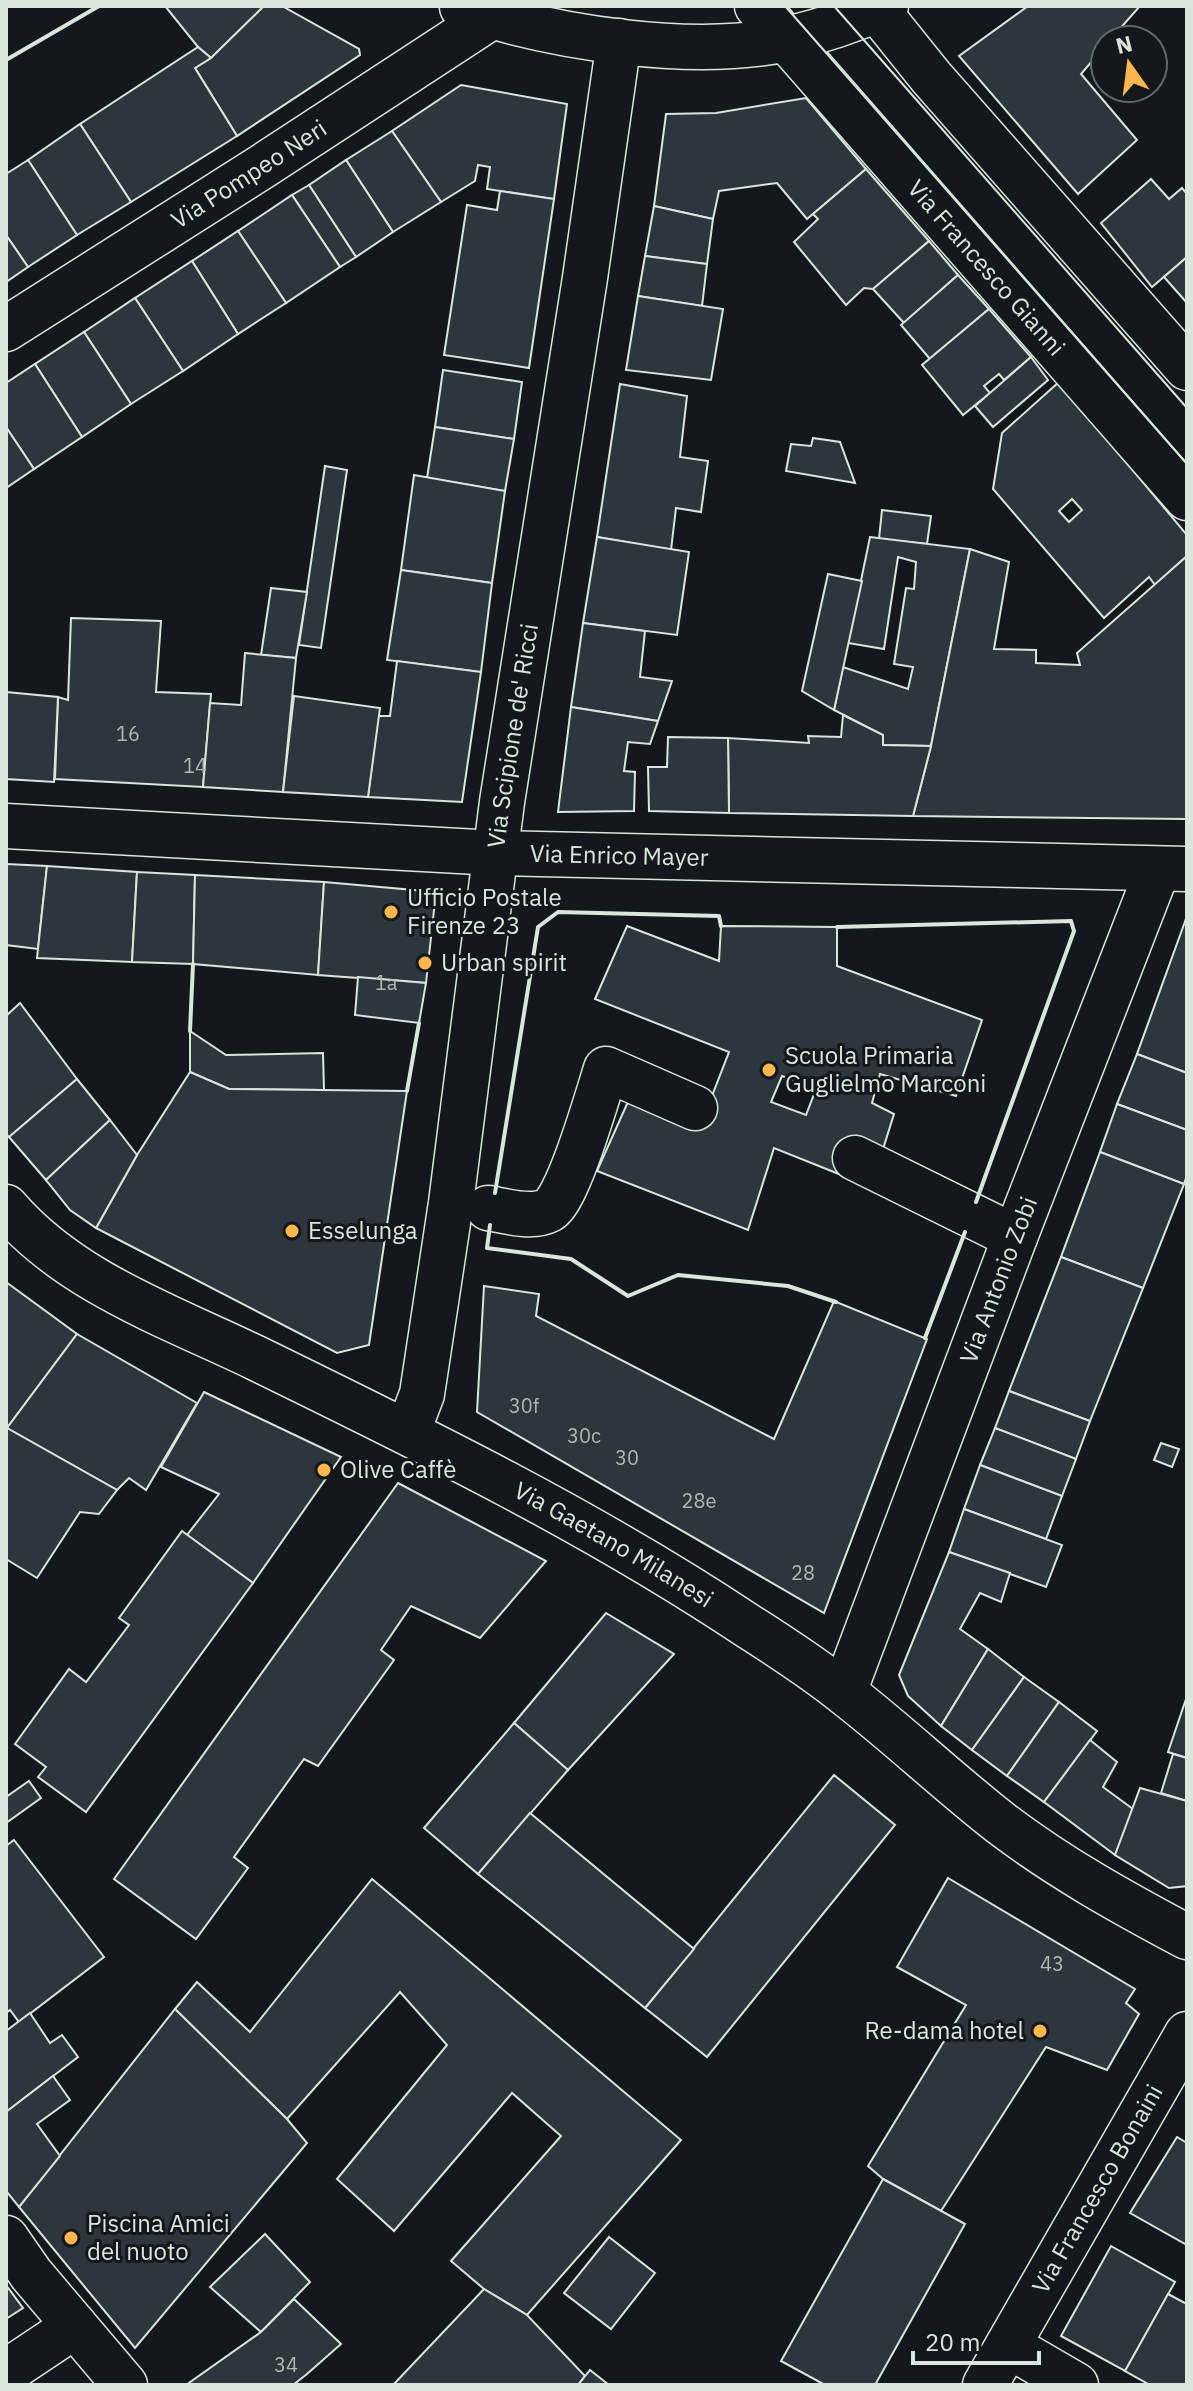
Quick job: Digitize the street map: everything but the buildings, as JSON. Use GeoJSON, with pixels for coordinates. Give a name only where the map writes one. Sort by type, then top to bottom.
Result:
{"type":"FeatureCollection","features":[{"type":"Feature","properties":{"kind":"street","name":"Via Francesco Gianni"},"geometry":{"type":"LineString","coordinates":[[757,6],[1187,498]]}},
{"type":"Feature","properties":{"kind":"street"},"geometry":{"type":"LineString","coordinates":[[475,11],[540,28],[619,41],[722,46],[785,39],[848,21],[879,7],[931,77],[1187,368]]}},
{"type":"Feature","properties":{"kind":"street","name":"Via Pompeo Neri"},"geometry":{"type":"LineString","coordinates":[[6,329],[263,166],[475,11]]}},
{"type":"Feature","properties":{"kind":"street","name":"Via Scipione de' Ricci"},"geometry":{"type":"LineString","coordinates":[[408,1431],[422,1394],[451,1203],[496,853],[619,41]]}},
{"type":"Feature","properties":{"kind":"street","name":"Via Enrico Mayer"},"geometry":{"type":"LineString","coordinates":[[6,826],[496,853],[1172,869]]}},
{"type":"Feature","properties":{"kind":"street","name":"Via Antonio Zobi"},"geometry":{"type":"LineString","coordinates":[[844,1692],[1015,1237],[1172,869]]}},
{"type":"Feature","properties":{"kind":"street"},"geometry":{"type":"LineString","coordinates":[[488,1208],[523,1213],[551,1210],[565,1191],[606,1069],[695,1108]]}},
{"type":"Feature","properties":{"kind":"street"},"geometry":{"type":"LineString","coordinates":[[855,1158],[1015,1237]]}},
{"type":"Feature","properties":{"kind":"street","name":"Via Gaetano Milanesi"},"geometry":{"type":"LineString","coordinates":[[6,1207],[63,1259],[106,1285],[408,1431],[636,1554],[844,1692],[1003,1825],[1096,1889],[1187,1937]]}},
{"type":"Feature","properties":{"kind":"street","name":"Via Francesco Bonaini"},"geometry":{"type":"LineString","coordinates":[[985,2385],[1187,2034]]}},
{"type":"Feature","properties":{"kind":"street"},"geometry":{"type":"LineString","coordinates":[[6,2238],[31,2274],[125,2385]]}},
{"type":"Feature","properties":{"kind":"street"},"geometry":{"type":"LineString","coordinates":[[6,2372],[75,2326]]}},
{"type":"Feature","properties":{"kind":"street"},"geometry":{"type":"LineString","coordinates":[[1009,2346],[1076,2385]]}},
{"type":"Feature","properties":{"kind":"tram line"},"geometry":{"type":"LineString","coordinates":[[785,6],[1187,464]]}},
{"type":"Feature","properties":{"kind":"tram line"},"geometry":{"type":"LineString","coordinates":[[834,6],[1187,408]]}},
{"type":"Feature","properties":{"kind":"wall"},"geometry":{"type":"LineString","coordinates":[[6,60],[99,6]]}},
{"type":"Feature","properties":{"kind":"wall"},"geometry":{"type":"LineString","coordinates":[[495,1193],[538,927],[558,912],[719,916],[721,926]]}},
{"type":"Feature","properties":{"kind":"wall"},"geometry":{"type":"LineString","coordinates":[[837,927],[1071,921],[1074,931],[976,1202]]}},
{"type":"Feature","properties":{"kind":"wall"},"geometry":{"type":"LineString","coordinates":[[190,1031],[193,964]]}},
{"type":"Feature","properties":{"kind":"wall"},"geometry":{"type":"LineString","coordinates":[[407,1091],[419,1023]]}},
{"type":"Feature","properties":{"kind":"wall"},"geometry":{"type":"LineString","coordinates":[[490,1225],[487,1248],[571,1259],[628,1296],[678,1275],[788,1286],[836,1302]]}},
{"type":"Feature","properties":{"kind":"wall"},"geometry":{"type":"LineString","coordinates":[[925,1338],[965,1232]]}},
{"type":"Feature","properties":{"kind":"place","name":"Ufficio Postale Firenze 23"},"geometry":{"type":"Point","coordinates":[391,912]}},
{"type":"Feature","properties":{"kind":"place","name":"Urban spirit"},"geometry":{"type":"Point","coordinates":[425,963]}},
{"type":"Feature","properties":{"kind":"place","name":"Scuola Primaria Guglielmo Marconi"},"geometry":{"type":"Point","coordinates":[769,1070]}},
{"type":"Feature","properties":{"kind":"place","name":"Esselunga"},"geometry":{"type":"Point","coordinates":[292,1231]}},
{"type":"Feature","properties":{"kind":"place","name":"Olive Caffè"},"geometry":{"type":"Point","coordinates":[324,1470]}},
{"type":"Feature","properties":{"kind":"place","name":"Re-dama hotel"},"geometry":{"type":"Point","coordinates":[1040,2031]}},
{"type":"Feature","properties":{"kind":"place","name":"Piscina Amici del nuoto"},"geometry":{"type":"Point","coordinates":[71,2238]}}]}
